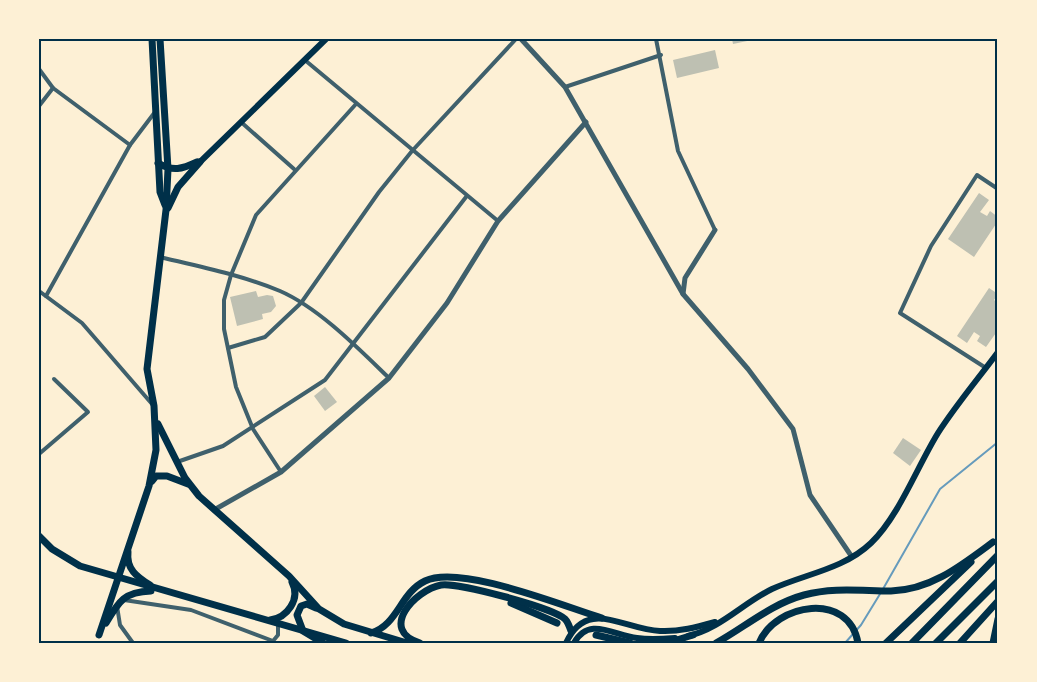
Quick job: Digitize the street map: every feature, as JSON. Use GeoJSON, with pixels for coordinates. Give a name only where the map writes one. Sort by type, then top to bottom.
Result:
{"type":"FeatureCollection","features":[{"type":"Feature","properties":{"kind":"main road"},"geometry":{"type":"LineString","coordinates":[[152,39],[160,192],[166,210]]}},
{"type":"Feature","properties":{"kind":"main road"},"geometry":{"type":"LineString","coordinates":[[99,635],[149,486],[156,450],[154,406],[147,369],[166,210],[168,169],[160,39]]}},
{"type":"Feature","properties":{"kind":"main road"},"geometry":{"type":"LineString","coordinates":[[166,210],[178,187],[200,162],[326,39]]}},
{"type":"Feature","properties":{"kind":"main road"},"geometry":{"type":"LineString","coordinates":[[158,163],[168,169],[177,170],[200,162]]}},
{"type":"Feature","properties":{"kind":"main road"},"geometry":{"type":"LineString","coordinates":[[667,643],[717,624],[772,589],[811,577],[852,557],[871,543],[939,431],[998,352]]}},
{"type":"Feature","properties":{"kind":"main road"},"geometry":{"type":"LineString","coordinates":[[155,419],[176,463],[192,487],[214,510],[289,576],[319,609]]}},
{"type":"Feature","properties":{"kind":"main road"},"geometry":{"type":"LineString","coordinates":[[149,486],[160,475],[176,478],[192,487]]}},
{"type":"Feature","properties":{"kind":"main road"},"geometry":{"type":"LineString","coordinates":[[39,536],[68,560],[117,578],[346,643]]}},
{"type":"Feature","properties":{"kind":"main road"},"geometry":{"type":"LineString","coordinates":[[131,537],[128,556],[131,570],[139,579],[160,591]]}},
{"type":"Feature","properties":{"kind":"main road"},"geometry":{"type":"LineString","coordinates":[[716,643],[788,600],[825,591],[900,590],[925,585],[995,540]]}},
{"type":"Feature","properties":{"kind":"main road"},"geometry":{"type":"LineString","coordinates":[[886,643],[995,540]]}},
{"type":"Feature","properties":{"kind":"main road"},"geometry":{"type":"LineString","coordinates":[[912,643],[998,555]]}},
{"type":"Feature","properties":{"kind":"main road"},"geometry":{"type":"LineString","coordinates":[[267,620],[285,615],[291,607],[295,596],[295,586],[289,576]]}},
{"type":"Feature","properties":{"kind":"main road"},"geometry":{"type":"LineString","coordinates":[[371,633],[386,627],[411,590],[426,580],[442,576],[471,578],[648,630],[673,631],[716,622],[742,608]]}},
{"type":"Feature","properties":{"kind":"main road"},"geometry":{"type":"LineString","coordinates":[[936,643],[998,581]]}},
{"type":"Feature","properties":{"kind":"main road"},"geometry":{"type":"LineString","coordinates":[[420,643],[408,636],[401,620],[407,605],[428,589],[442,585],[469,587],[550,611],[565,619],[571,631]]}},
{"type":"Feature","properties":{"kind":"main road"},"geometry":{"type":"LineString","coordinates":[[469,587],[557,623]]}},
{"type":"Feature","properties":{"kind":"main road"},"geometry":{"type":"LineString","coordinates":[[99,635],[119,602],[132,592],[160,591]]}},
{"type":"Feature","properties":{"kind":"main road"},"geometry":{"type":"LineString","coordinates":[[960,643],[998,601]]}},
{"type":"Feature","properties":{"kind":"main road"},"geometry":{"type":"LineString","coordinates":[[323,643],[303,631],[297,615],[298,610],[307,604],[344,624],[407,643]]}},
{"type":"Feature","properties":{"kind":"main road"},"geometry":{"type":"LineString","coordinates":[[759,643],[774,623],[810,608],[830,609],[846,619],[852,626],[858,643]]}},
{"type":"Feature","properties":{"kind":"main road"},"geometry":{"type":"LineString","coordinates":[[566,643],[571,631],[588,618],[602,618]]}},
{"type":"Feature","properties":{"kind":"main road"},"geometry":{"type":"LineString","coordinates":[[993,643],[998,619]]}},
{"type":"Feature","properties":{"kind":"main road"},"geometry":{"type":"LineString","coordinates":[[574,643],[579,633],[588,628],[647,639],[693,635]]}},
{"type":"Feature","properties":{"kind":"main road"},"geometry":{"type":"LineString","coordinates":[[596,635],[630,643]]}},
{"type":"Feature","properties":{"kind":"street"},"geometry":{"type":"LineString","coordinates":[[228,348],[265,337],[301,303],[379,192],[412,151],[516,39]]}},
{"type":"Feature","properties":{"kind":"street"},"geometry":{"type":"LineString","coordinates":[[521,39],[565,87],[683,294],[748,369],[793,429],[810,495],[852,557]]}},
{"type":"Feature","properties":{"kind":"street"},"geometry":{"type":"LineString","coordinates":[[656,39],[661,55],[678,151],[715,230],[685,278],[683,294]]}},
{"type":"Feature","properties":{"kind":"street"},"geometry":{"type":"LineString","coordinates":[[565,87],[661,55]]}},
{"type":"Feature","properties":{"kind":"street"},"geometry":{"type":"LineString","coordinates":[[306,61],[466,197],[498,221]]}},
{"type":"Feature","properties":{"kind":"street"},"geometry":{"type":"LineString","coordinates":[[39,69],[53,88],[130,145]]}},
{"type":"Feature","properties":{"kind":"street"},"geometry":{"type":"LineString","coordinates":[[39,106],[53,88]]}},
{"type":"Feature","properties":{"kind":"street"},"geometry":{"type":"LineString","coordinates":[[281,472],[253,429],[236,387],[224,329],[224,300],[231,275],[256,215],[294,169],[356,104]]}},
{"type":"Feature","properties":{"kind":"street"},"geometry":{"type":"LineString","coordinates":[[46,296],[130,145],[155,111]]}},
{"type":"Feature","properties":{"kind":"street"},"geometry":{"type":"LineString","coordinates":[[241,122],[294,169]]}},
{"type":"Feature","properties":{"kind":"street"},"geometry":{"type":"LineString","coordinates":[[214,510],[281,472],[388,378],[447,303],[498,221],[586,122]]}},
{"type":"Feature","properties":{"kind":"street"},"geometry":{"type":"LineString","coordinates":[[986,368],[900,313],[931,246],[977,175],[998,189]]}},
{"type":"Feature","properties":{"kind":"street"},"geometry":{"type":"LineString","coordinates":[[176,463],[223,446],[253,429],[325,380],[466,197]]}},
{"type":"Feature","properties":{"kind":"street"},"geometry":{"type":"LineString","coordinates":[[159,257],[231,275],[282,292],[301,303],[353,343],[388,378]]}},
{"type":"Feature","properties":{"kind":"street"},"geometry":{"type":"LineString","coordinates":[[39,291],[82,323],[154,406]]}},
{"type":"Feature","properties":{"kind":"street"},"geometry":{"type":"LineString","coordinates":[[39,454],[88,412],[54,379]]}},
{"type":"Feature","properties":{"kind":"street"},"geometry":{"type":"LineString","coordinates":[[133,643],[119,622],[119,602],[138,600],[191,610],[273,642],[278,635],[278,623]]}},
{"type":"Feature","properties":{"kind":"street"},"geometry":{"type":"LineString","coordinates":[[96,643],[99,635]]}},
{"type":"Feature","properties":{"kind":"building"},"geometry":{"type":"Polygon","coordinates":[[[732,39],[752,39],[752,40],[733,44],[732,39]]]}},
{"type":"Feature","properties":{"kind":"building"},"geometry":{"type":"Polygon","coordinates":[[[715,50],[719,68],[677,78],[673,60],[715,50]]]}},
{"type":"Feature","properties":{"kind":"building"},"geometry":{"type":"Polygon","coordinates":[[[979,193],[989,200],[980,212],[987,216],[990,211],[998,217],[998,221],[974,257],[948,239],[979,193]]]}},
{"type":"Feature","properties":{"kind":"building"},"geometry":{"type":"Polygon","coordinates":[[[989,288],[998,294],[994,300],[998,303],[998,330],[986,347],[977,341],[980,336],[974,332],[967,343],[957,336],[989,288]]]}},
{"type":"Feature","properties":{"kind":"building"},"geometry":{"type":"Polygon","coordinates":[[[256,291],[258,297],[273,296],[276,306],[271,312],[262,314],[263,319],[237,326],[230,297],[256,291]]]}},
{"type":"Feature","properties":{"kind":"building"},"geometry":{"type":"Polygon","coordinates":[[[325,387],[337,402],[325,411],[314,396],[325,387]]]}},
{"type":"Feature","properties":{"kind":"building"},"geometry":{"type":"Polygon","coordinates":[[[903,438],[921,450],[910,466],[893,453],[903,438]]]}},
{"type":"Feature","properties":{"kind":"waterway"},"geometry":{"type":"LineString","coordinates":[[883,589],[940,489],[998,442]]}},
{"type":"Feature","properties":{"kind":"waterway"},"geometry":{"type":"LineString","coordinates":[[845,643],[861,625],[880,594]]}}]}
